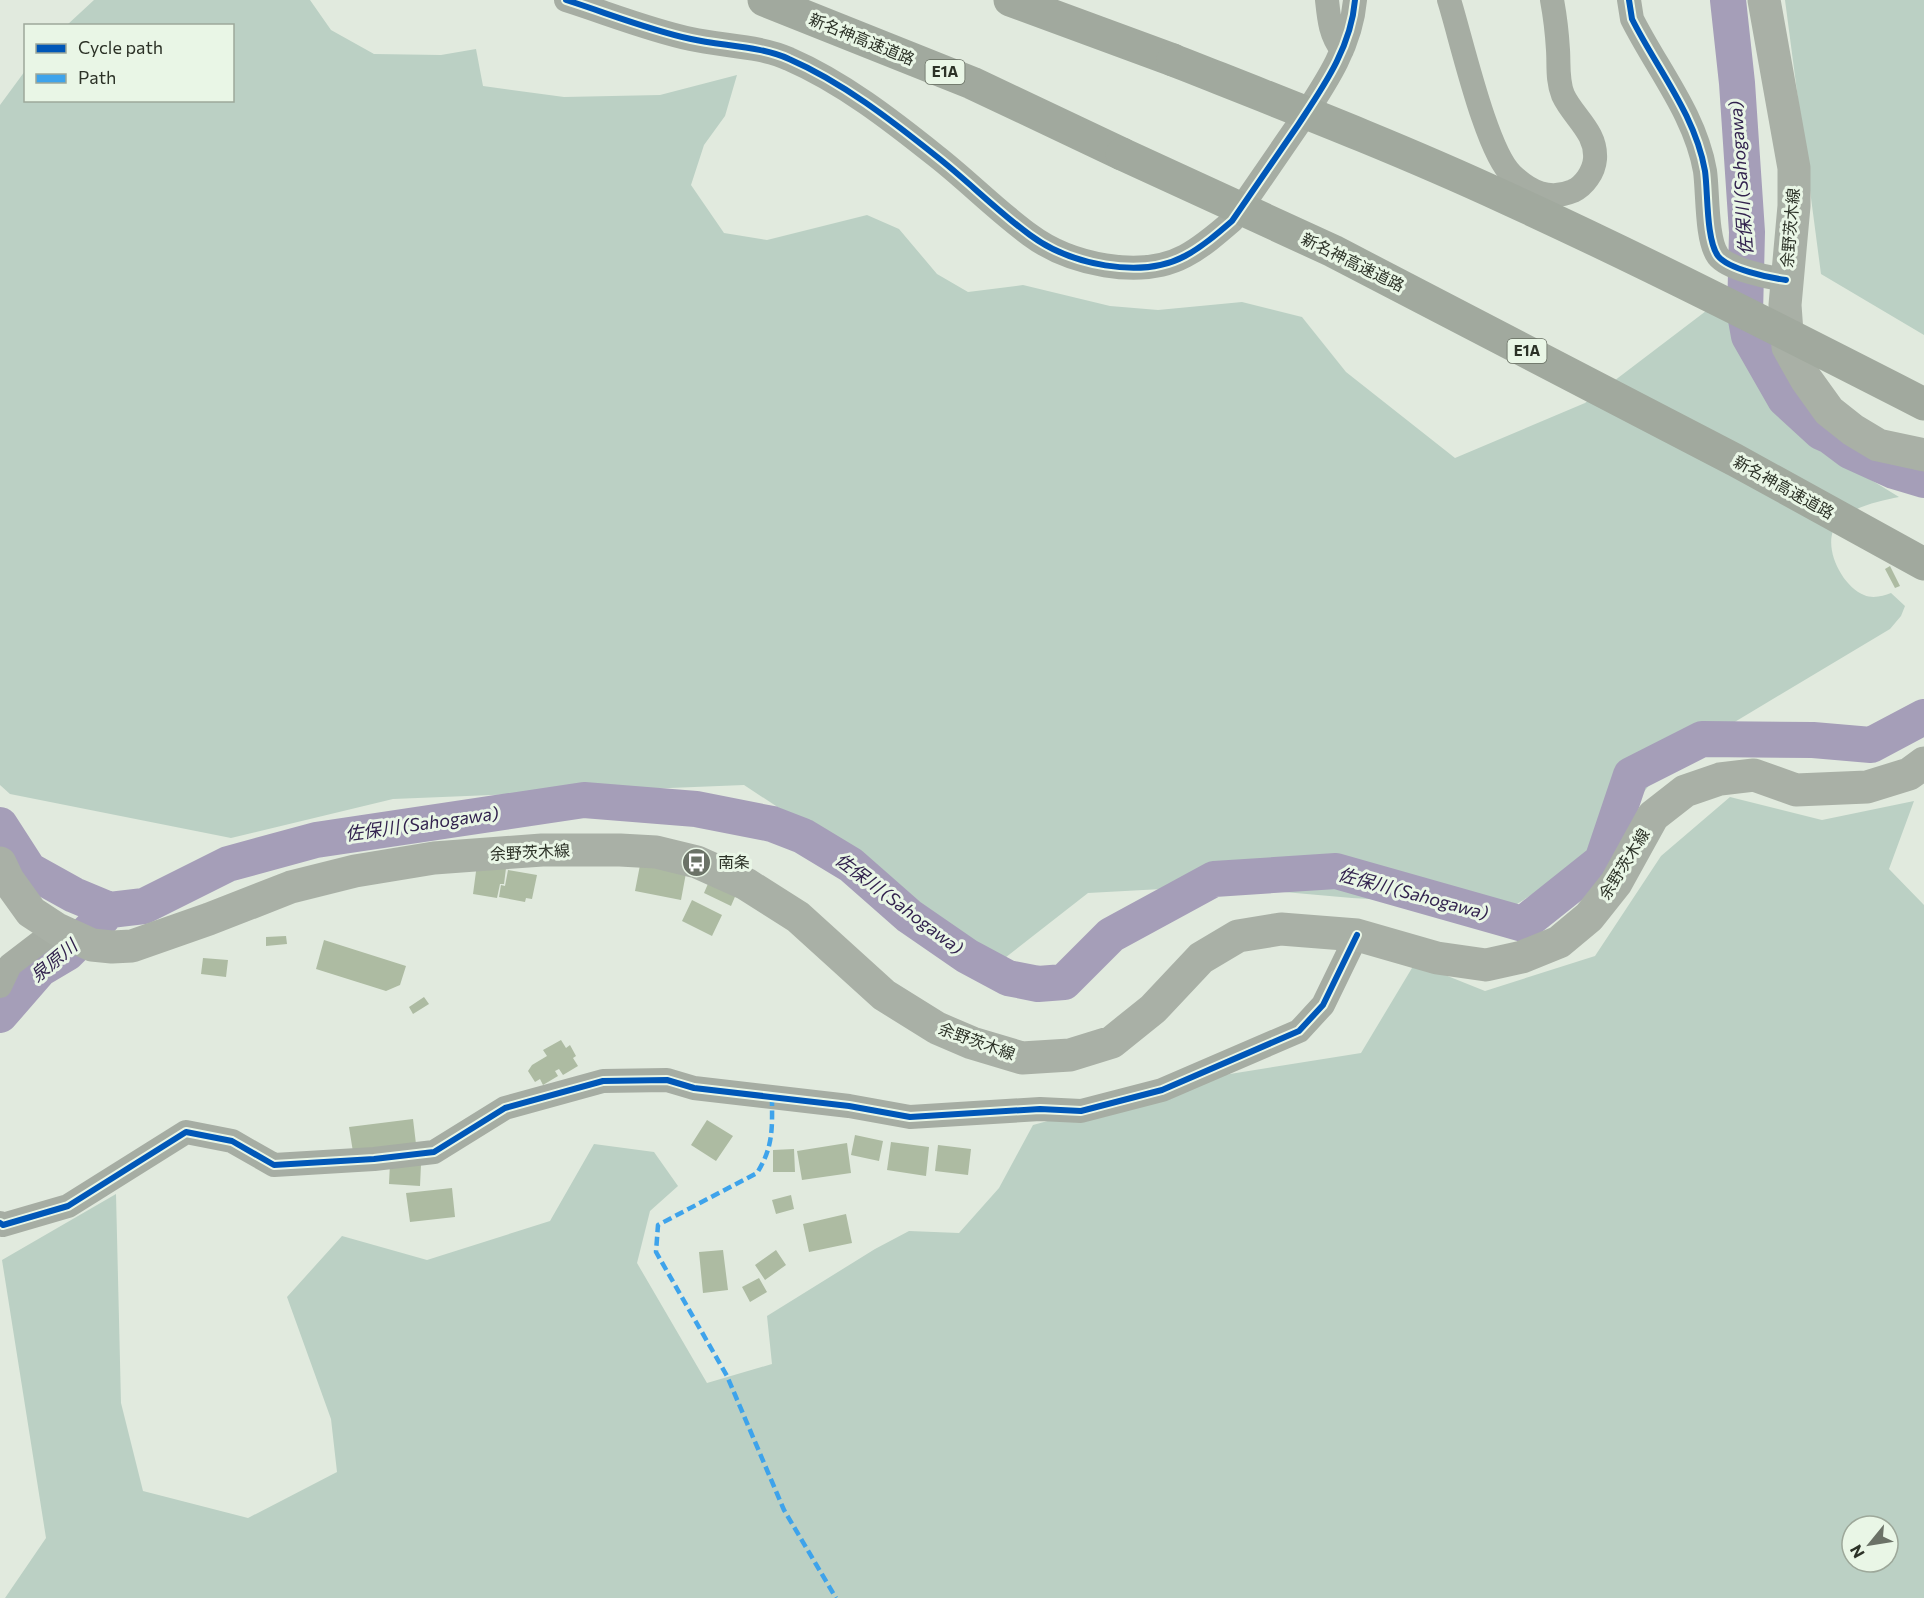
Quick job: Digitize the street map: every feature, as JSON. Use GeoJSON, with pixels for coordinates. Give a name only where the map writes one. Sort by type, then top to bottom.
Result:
{"type":"FeatureCollection","features":[{"type":"Feature","properties":{"kind":"highway","name":"新名神高速道路"},"geometry":{"type":"LineString","coordinates":[[764,0],[972,83],[1333,251],[1735,460],[1924,564]]}},
{"type":"Feature","properties":{"kind":"highway"},"geometry":{"type":"LineString","coordinates":[[1010,0],[1173,60],[1502,196],[1715,297],[1924,404]]}},
{"type":"Feature","properties":{"kind":"main road","name":"余野茨木線"},"geometry":{"type":"LineString","coordinates":[[1764,0],[1794,168],[1794,206],[1780,279],[1785,305],[1788,347],[1806,380],[1829,411],[1853,430],[1878,445],[1924,455]]}},
{"type":"Feature","properties":{"kind":"main road","name":"余野茨木線"},"geometry":{"type":"LineString","coordinates":[[72,936],[112,947],[132,946],[291,887],[355,871],[434,858],[542,850],[656,852],[697,862],[746,884],[798,917],[884,995],[937,1028],[972,1043],[1022,1058],[1070,1055],[1112,1041],[1153,1010],[1201,958],[1238,936],[1281,929],[1357,935],[1437,958],[1486,965],[1522,957],[1559,942],[1589,917],[1616,883],[1653,816],[1685,791],[1720,779],[1754,775],[1796,790],[1867,787],[1909,774],[1924,763]]}},
{"type":"Feature","properties":{"kind":"main road"},"geometry":{"type":"LineString","coordinates":[[0,863],[8,880],[31,912],[72,936]]}},
{"type":"Feature","properties":{"kind":"street"},"geometry":{"type":"LineString","coordinates":[[566,0],[690,39],[787,58],[843,87],[936,156],[1030,235],[1056,251],[1085,262],[1117,267],[1149,266],[1184,257],[1232,221],[1330,77],[1342,50],[1354,13],[1355,0]]}},
{"type":"Feature","properties":{"kind":"street"},"geometry":{"type":"LineString","coordinates":[[1327,0],[1329,25],[1342,50]]}},
{"type":"Feature","properties":{"kind":"street"},"geometry":{"type":"LineString","coordinates":[[1449,0],[1484,117],[1498,155],[1511,175],[1544,196],[1563,196],[1579,188],[1591,174],[1595,159],[1593,141],[1564,96],[1559,79],[1552,0]]}},
{"type":"Feature","properties":{"kind":"street"},"geometry":{"type":"LineString","coordinates":[[1629,0],[1632,19],[1695,133],[1704,170],[1711,241],[1718,255],[1726,264],[1780,279]]}},
{"type":"Feature","properties":{"kind":"street"},"geometry":{"type":"LineString","coordinates":[[0,1223],[3,1225],[68,1206],[186,1132],[232,1141],[274,1166],[434,1152],[505,1108],[603,1081],[667,1080],[694,1088],[849,1106],[910,1117],[1040,1109],[1081,1111],[1162,1090],[1299,1031],[1323,1005],[1357,935]]}},
{"type":"Feature","properties":{"kind":"street"},"geometry":{"type":"LineString","coordinates":[[0,986],[10,965],[72,936]]}},
{"type":"Feature","properties":{"kind":"green space"},"geometry":{"type":"Polygon","coordinates":[[[94,0],[310,0],[331,30],[374,54],[441,55],[476,49],[483,86],[564,97],[660,95],[737,75],[725,116],[704,145],[691,185],[724,233],[767,240],[867,215],[899,229],[937,274],[968,292],[1023,285],[1110,306],[1158,310],[1242,302],[1302,317],[1346,372],[1455,458],[1585,403],[1706,311],[1726,290],[1740,290],[1740,348],[1767,399],[1803,438],[1899,497],[1852,511],[1839,521],[1833,530],[1831,540],[1835,562],[1848,583],[1864,595],[1871,597],[1891,593],[1905,606],[1901,616],[1890,629],[1733,723],[1651,783],[1590,859],[1512,907],[1352,898],[1217,886],[1088,893],[1001,961],[887,879],[744,785],[393,799],[231,838],[10,794],[0,785],[0,105],[24,72],[24,102],[234,102],[234,24],[68,24],[94,0]]]}},
{"type":"Feature","properties":{"kind":"green space"},"geometry":{"type":"Polygon","coordinates":[[[1785,0],[1924,0],[1924,335],[1821,274],[1785,0]]]}},
{"type":"Feature","properties":{"kind":"green space"},"geometry":{"type":"Polygon","coordinates":[[[1730,797],[1822,820],[1914,801],[1889,869],[1924,905],[1924,1598],[5,1598],[46,1538],[2,1260],[116,1194],[121,1403],[143,1491],[248,1518],[337,1472],[331,1419],[287,1297],[342,1236],[427,1260],[550,1221],[594,1144],[654,1152],[678,1186],[650,1211],[637,1263],[707,1383],[772,1364],[767,1316],[875,1249],[909,1231],[959,1233],[999,1188],[1033,1125],[1205,1078],[1361,1053],[1415,963],[1485,991],[1595,956],[1661,856],[1730,797]]]}},
{"type":"Feature","properties":{"kind":"building"},"geometry":{"type":"Polygon","coordinates":[[[1890,566],[1900,586],[1895,588],[1885,569],[1890,566]]]}},
{"type":"Feature","properties":{"kind":"building"},"geometry":{"type":"Polygon","coordinates":[[[477,864],[506,868],[504,884],[500,884],[497,898],[473,894],[477,864]]]}},
{"type":"Feature","properties":{"kind":"building"},"geometry":{"type":"Polygon","coordinates":[[[640,865],[686,873],[681,900],[635,891],[640,865]]]}},
{"type":"Feature","properties":{"kind":"building"},"geometry":{"type":"Polygon","coordinates":[[[508,870],[537,875],[532,899],[526,898],[525,902],[499,897],[501,885],[505,886],[508,870]]]}},
{"type":"Feature","properties":{"kind":"building"},"geometry":{"type":"Polygon","coordinates":[[[710,879],[737,892],[731,906],[704,893],[710,879]]]}},
{"type":"Feature","properties":{"kind":"building"},"geometry":{"type":"Polygon","coordinates":[[[692,900],[722,915],[712,936],[682,921],[692,900]]]}},
{"type":"Feature","properties":{"kind":"building"},"geometry":{"type":"Polygon","coordinates":[[[286,936],[287,944],[266,946],[266,937],[286,936]]]}},
{"type":"Feature","properties":{"kind":"building"},"geometry":{"type":"Polygon","coordinates":[[[324,940],[406,966],[400,985],[386,991],[316,969],[324,940]]]}},
{"type":"Feature","properties":{"kind":"building"},"geometry":{"type":"Polygon","coordinates":[[[203,958],[228,960],[226,977],[201,974],[203,958]]]}},
{"type":"Feature","properties":{"kind":"building"},"geometry":{"type":"Polygon","coordinates":[[[424,997],[429,1004],[413,1014],[409,1007],[424,997]]]}},
{"type":"Feature","properties":{"kind":"building"},"geometry":{"type":"Polygon","coordinates":[[[561,1040],[566,1048],[570,1045],[576,1056],[573,1058],[578,1066],[563,1075],[559,1069],[555,1071],[558,1076],[543,1085],[540,1079],[535,1082],[528,1071],[532,1065],[547,1056],[543,1050],[561,1040]]]}},
{"type":"Feature","properties":{"kind":"building"},"geometry":{"type":"Polygon","coordinates":[[[413,1119],[416,1144],[353,1152],[349,1127],[413,1119]]]}},
{"type":"Feature","properties":{"kind":"building"},"geometry":{"type":"Polygon","coordinates":[[[707,1120],[733,1136],[716,1161],[691,1145],[707,1120]]]}},
{"type":"Feature","properties":{"kind":"building"},"geometry":{"type":"Polygon","coordinates":[[[855,1135],[883,1141],[879,1161],[851,1155],[855,1135]]]}},
{"type":"Feature","properties":{"kind":"building"},"geometry":{"type":"Polygon","coordinates":[[[891,1142],[929,1147],[926,1176],[887,1170],[891,1142]]]}},
{"type":"Feature","properties":{"kind":"building"},"geometry":{"type":"Polygon","coordinates":[[[847,1143],[851,1173],[802,1180],[797,1151],[847,1143]]]}},
{"type":"Feature","properties":{"kind":"building"},"geometry":{"type":"Polygon","coordinates":[[[938,1145],[971,1149],[968,1175],[935,1171],[938,1145]]]}},
{"type":"Feature","properties":{"kind":"building"},"geometry":{"type":"Polygon","coordinates":[[[794,1149],[795,1172],[773,1172],[773,1150],[794,1149]]]}},
{"type":"Feature","properties":{"kind":"building"},"geometry":{"type":"Polygon","coordinates":[[[390,1163],[421,1164],[420,1186],[389,1184],[390,1163]]]}},
{"type":"Feature","properties":{"kind":"building"},"geometry":{"type":"Polygon","coordinates":[[[452,1188],[455,1217],[410,1222],[406,1193],[452,1188]]]}},
{"type":"Feature","properties":{"kind":"building"},"geometry":{"type":"Polygon","coordinates":[[[791,1195],[794,1209],[776,1214],[772,1200],[791,1195]]]}},
{"type":"Feature","properties":{"kind":"building"},"geometry":{"type":"Polygon","coordinates":[[[846,1214],[852,1243],[809,1252],[803,1224],[846,1214]]]}},
{"type":"Feature","properties":{"kind":"building"},"geometry":{"type":"Polygon","coordinates":[[[723,1250],[728,1290],[703,1293],[699,1252],[723,1250]]]}},
{"type":"Feature","properties":{"kind":"building"},"geometry":{"type":"Polygon","coordinates":[[[776,1250],[786,1265],[765,1280],[755,1265],[776,1250]]]}},
{"type":"Feature","properties":{"kind":"building"},"geometry":{"type":"Polygon","coordinates":[[[759,1278],[767,1292],[750,1302],[742,1287],[759,1278]]]}},
{"type":"Feature","properties":{"kind":"waterway","name":"佐保川 (Sahogawa)"},"geometry":{"type":"LineString","coordinates":[[1728,0],[1737,83],[1747,232],[1745,314],[1749,336],[1785,399],[1821,432],[1850,451],[1894,471],[1924,480]]}},
{"type":"Feature","properties":{"kind":"waterway","name":"佐保川 (Sahogawa)"},"geometry":{"type":"LineString","coordinates":[[0,825],[29,870],[74,895],[110,910],[144,906],[228,864],[316,840],[584,800],[696,809],[772,824],[803,836],[851,865],[909,916],[967,956],[1008,978],[1038,984],[1064,982],[1111,935],[1214,879],[1336,871],[1523,924],[1602,861],[1631,775],[1702,739],[1813,740],[1871,745],[1924,717]]}},
{"type":"Feature","properties":{"kind":"waterway","name":"泉原川"},"geometry":{"type":"LineString","coordinates":[[0,1015],[40,969],[67,953],[103,917]]}},
{"type":"Feature","properties":{"kind":"marked path"},"geometry":{"type":"LineString","coordinates":[[772,1097],[772,1127],[769,1145],[757,1173],[658,1225],[656,1252],[727,1376],[784,1510],[836,1598]]}},
{"type":"Feature","properties":{"kind":"cycle path"},"geometry":{"type":"LineString","coordinates":[[566,0],[675,35],[766,51],[809,68],[847,90],[919,142],[1030,235],[1064,254],[1084,261],[1126,268],[1167,263],[1185,256],[1232,221],[1326,81],[1342,51],[1355,0]]}},
{"type":"Feature","properties":{"kind":"cycle path"},"geometry":{"type":"LineString","coordinates":[[1629,0],[1632,19],[1684,111],[1700,150],[1705,171],[1709,228],[1714,249],[1723,261],[1740,269],[1786,280]]}},
{"type":"Feature","properties":{"kind":"cycle path"},"geometry":{"type":"LineString","coordinates":[[0,1223],[3,1225],[68,1206],[186,1132],[232,1141],[274,1165],[374,1159],[434,1152],[505,1108],[603,1081],[667,1080],[694,1088],[849,1106],[910,1117],[1040,1109],[1081,1111],[1162,1090],[1299,1031],[1323,1005],[1357,935]]}},
{"type":"Feature","properties":{"kind":"place","name":"南条"},"geometry":{"type":"Point","coordinates":[697,862]}}]}
